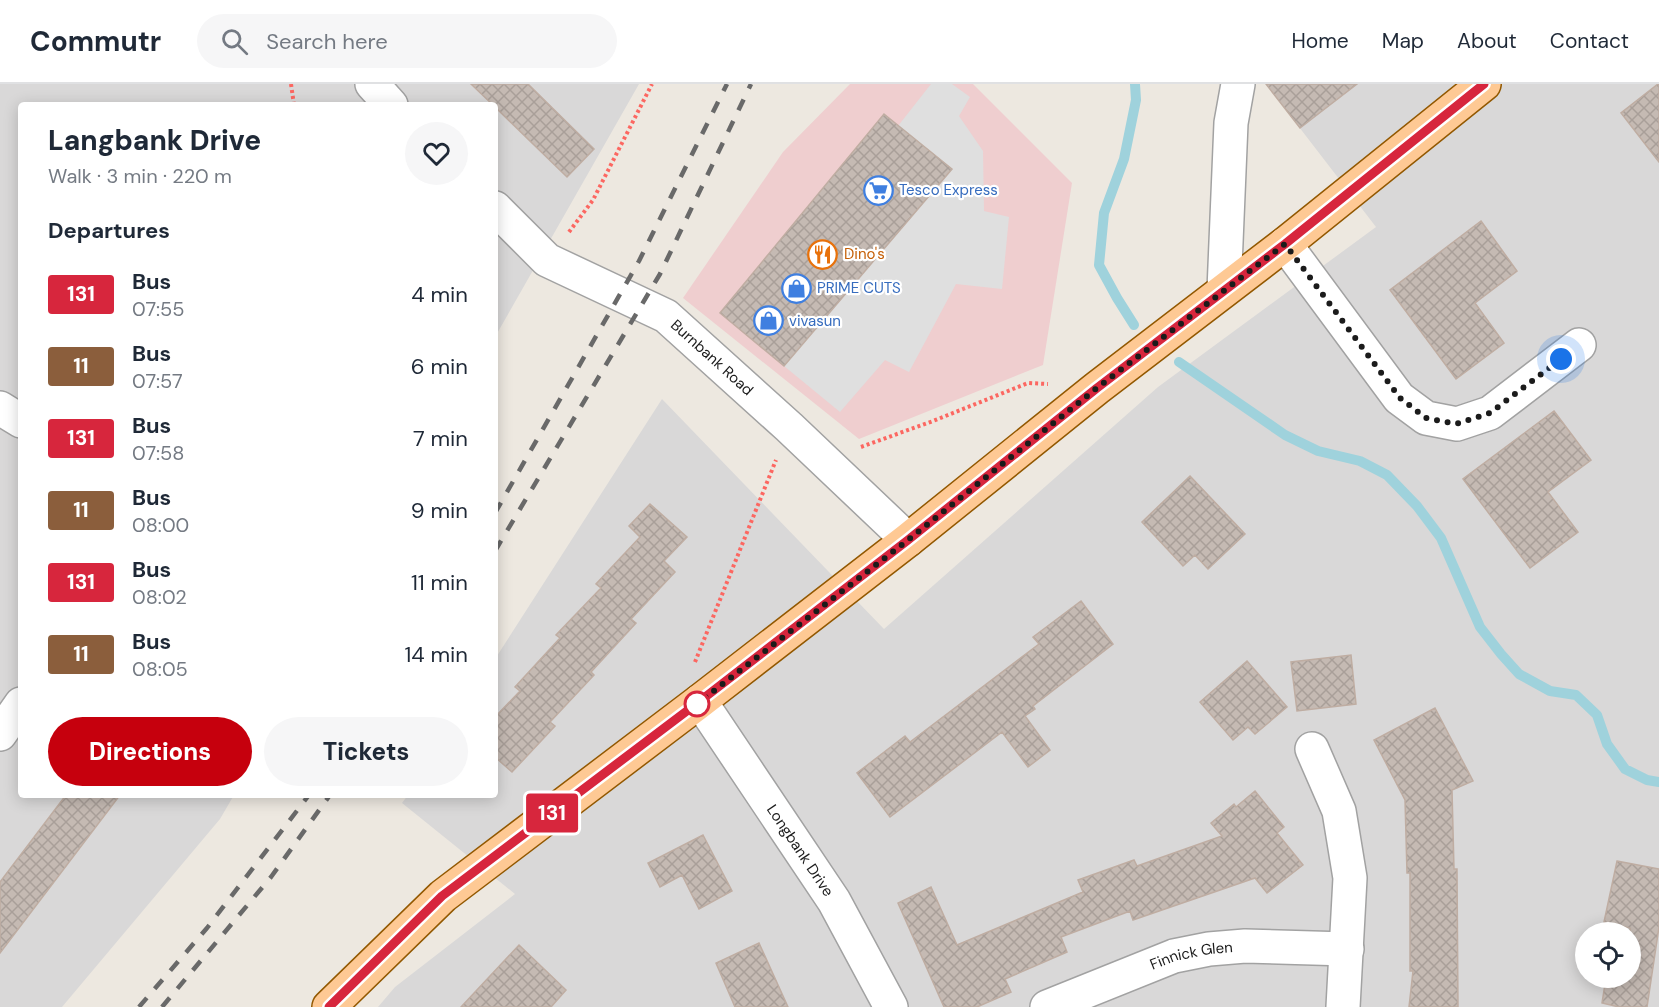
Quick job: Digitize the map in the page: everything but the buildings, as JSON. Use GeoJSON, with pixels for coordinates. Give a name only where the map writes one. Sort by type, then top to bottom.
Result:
{"type":"FeatureCollection","features":[{"type":"Feature","properties":{"kind":"main road"},"geometry":{"type":"LineString","coordinates":[[329,1007],[442,896],[908,540],[1097,388],[1285,244],[1484,84]]}},
{"type":"Feature","properties":{"kind":"street"},"geometry":{"type":"LineString","coordinates":[[372,84],[389,102]]}},
{"type":"Feature","properties":{"kind":"street"},"geometry":{"type":"LineString","coordinates":[[1224,290],[1231,123],[1238,84]]}},
{"type":"Feature","properties":{"kind":"street","name":"Burnbank Road"},"geometry":{"type":"LineString","coordinates":[[498,211],[547,260],[666,316],[789,427],[908,540]]}},
{"type":"Feature","properties":{"kind":"street"},"geometry":{"type":"LineString","coordinates":[[1285,244],[1400,398],[1426,418],[1456,424],[1490,413],[1579,345]]}},
{"type":"Feature","properties":{"kind":"street"},"geometry":{"type":"LineString","coordinates":[[0,408],[18,419]]}},
{"type":"Feature","properties":{"kind":"street","name":"Longbank Drive"},"geometry":{"type":"LineString","coordinates":[[700,701],[834,901],[891,1007]]}},
{"type":"Feature","properties":{"kind":"street"},"geometry":{"type":"LineString","coordinates":[[0,734],[18,708]]}},
{"type":"Feature","properties":{"kind":"street"},"geometry":{"type":"LineString","coordinates":[[1312,749],[1339,812],[1350,878],[1343,1007]]}},
{"type":"Feature","properties":{"kind":"street","name":"Finnick Glen"},"geometry":{"type":"LineString","coordinates":[[1047,1007],[1174,956],[1209,949],[1245,946],[1347,949]]}},
{"type":"Feature","properties":{"kind":"path"},"geometry":{"type":"LineString","coordinates":[[291,84],[294,102]]}},
{"type":"Feature","properties":{"kind":"path"},"geometry":{"type":"LineString","coordinates":[[547,260],[593,200],[652,84]]}},
{"type":"Feature","properties":{"kind":"path"},"geometry":{"type":"LineString","coordinates":[[812,450],[862,447],[1028,383],[1097,388]]}},
{"type":"Feature","properties":{"kind":"path"},"geometry":{"type":"LineString","coordinates":[[700,701],[694,662],[789,427]]}},
{"type":"Feature","properties":{"kind":"shaded area"},"geometry":{"type":"Polygon","coordinates":[[[0,84],[639,84],[498,332],[498,102],[18,102],[18,798],[232,798],[220,819],[62,1007],[0,1007],[0,84]]]}},
{"type":"Feature","properties":{"kind":"shaded area"},"geometry":{"type":"Polygon","coordinates":[[[850,84],[973,84],[1072,183],[1043,365],[859,439],[683,298],[783,152],[850,84]]]}},
{"type":"Feature","properties":{"kind":"shaded area"},"geometry":{"type":"Polygon","coordinates":[[[931,84],[952,84],[970,97],[959,116],[983,151],[984,211],[1009,217],[1002,289],[956,284],[909,372],[885,360],[840,412],[784,366],[951,169],[898,126],[931,84]]]}},
{"type":"Feature","properties":{"kind":"shaded area"},"geometry":{"type":"Polygon","coordinates":[[[1266,84],[1659,84],[1659,1007],[378,1007],[395,987],[515,894],[402,803],[406,798],[498,798],[498,654],[662,399],[884,629],[1158,387],[1376,227],[1266,84]]]}},
{"type":"Feature","properties":{"kind":"waterway"},"geometry":{"type":"LineString","coordinates":[[1134,325],[1099,265],[1104,213],[1124,159],[1136,100],[1135,84]]}},
{"type":"Feature","properties":{"kind":"waterway"},"geometry":{"type":"LineString","coordinates":[[1179,362],[1285,435],[1318,451],[1360,461],[1387,475],[1417,506],[1441,538],[1480,627],[1501,654],[1519,674],[1550,691],[1576,695],[1597,715],[1607,744],[1625,769],[1647,780],[1659,782]]}},
{"type":"Feature","properties":{"kind":"railway"},"geometry":{"type":"LineString","coordinates":[[498,508],[639,261],[727,84]]}},
{"type":"Feature","properties":{"kind":"railway"},"geometry":{"type":"LineString","coordinates":[[498,546],[660,274],[751,84]]}},
{"type":"Feature","properties":{"kind":"railway"},"geometry":{"type":"LineString","coordinates":[[139,1007],[207,928],[307,798]]}},
{"type":"Feature","properties":{"kind":"railway"},"geometry":{"type":"LineString","coordinates":[[162,1007],[271,877],[328,798]]}},
{"type":"Feature","properties":{"kind":"bus line","name":"131"},"geometry":{"type":"LineString","coordinates":[[329,1007],[442,896],[908,540],[1097,388],[1285,244],[1484,84]]}},
{"type":"Feature","properties":{"kind":"place","name":"Tesco Express"},"geometry":{"type":"Point","coordinates":[878,190]}},
{"type":"Feature","properties":{"kind":"place","name":"Dino's"},"geometry":{"type":"Point","coordinates":[823,254]}},
{"type":"Feature","properties":{"kind":"place","name":"PRIME CUTS"},"geometry":{"type":"Point","coordinates":[796,288]}},
{"type":"Feature","properties":{"kind":"place","name":"vivasun"},"geometry":{"type":"Point","coordinates":[768,321]}},
{"type":"Feature","properties":{"kind":"route"},"geometry":{"type":"LineString","coordinates":[[697,704],[908,540],[1097,388],[1285,244],[1400,398],[1426,418],[1456,424],[1490,413],[1561,359]]}}]}
